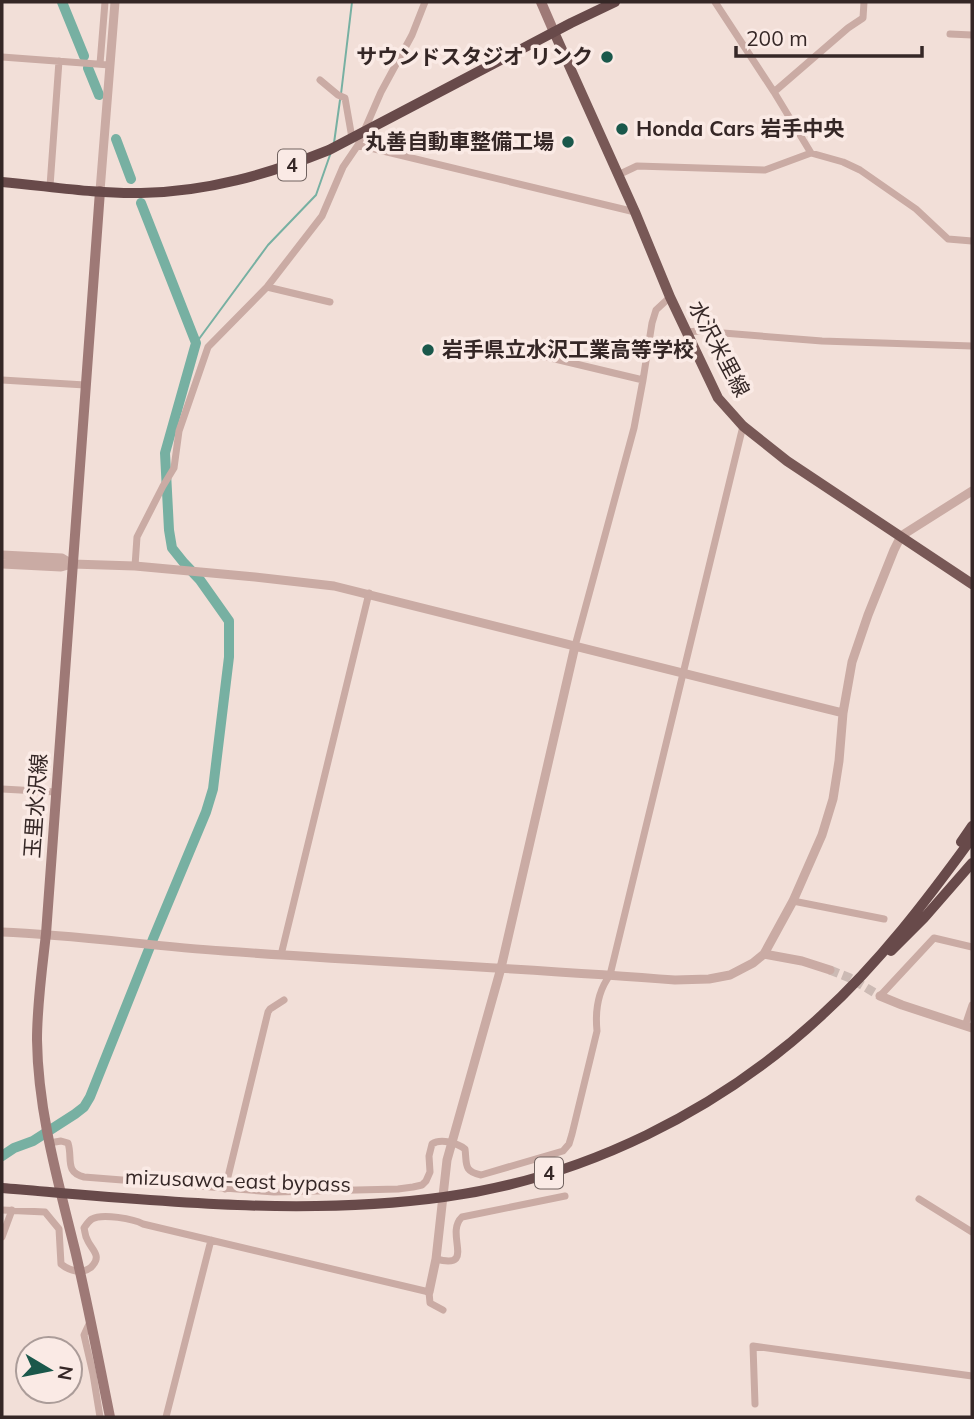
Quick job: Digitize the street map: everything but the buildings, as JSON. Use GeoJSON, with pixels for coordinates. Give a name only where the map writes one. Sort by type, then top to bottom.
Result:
{"type":"FeatureCollection","features":[{"type":"Feature","properties":{"kind":"highway","name":"4"},"geometry":{"type":"LineString","coordinates":[[2,182],[141,193],[182,191],[258,176],[355,142],[363,133],[615,2]]}},
{"type":"Feature","properties":{"kind":"highway"},"geometry":{"type":"LineString","coordinates":[[922,904],[972,826]]}},
{"type":"Feature","properties":{"kind":"highway","name":"mizusawa-east bypass"},"geometry":{"type":"LineString","coordinates":[[2,1188],[193,1202],[341,1205],[443,1197],[549,1174],[659,1128],[728,1089],[792,1041],[823,1014],[889,944],[972,838]]}},
{"type":"Feature","properties":{"kind":"highway"},"geometry":{"type":"LineString","coordinates":[[823,1014],[854,988],[924,918],[972,863]]}},
{"type":"Feature","properties":{"kind":"main road"},"geometry":{"type":"LineString","coordinates":[[541,2],[555,32]]}},
{"type":"Feature","properties":{"kind":"main road","name":"水沢米里線"},"geometry":{"type":"LineString","coordinates":[[555,32],[670,297],[718,398],[743,426],[788,461],[972,584]]}},
{"type":"Feature","properties":{"kind":"main road","name":"玉里水沢線"},"geometry":{"type":"LineString","coordinates":[[100,191],[37,1041],[40,1088],[49,1143],[80,1271],[110,1417]]}},
{"type":"Feature","properties":{"kind":"street"},"geometry":{"type":"LineString","coordinates":[[100,191],[101,64],[105,2]]}},
{"type":"Feature","properties":{"kind":"street"},"geometry":{"type":"LineString","coordinates":[[101,64],[111,53],[115,2]]}},
{"type":"Feature","properties":{"kind":"street"},"geometry":{"type":"LineString","coordinates":[[363,133],[381,92],[412,35],[425,2]]}},
{"type":"Feature","properties":{"kind":"street"},"geometry":{"type":"LineString","coordinates":[[715,2],[811,153]]}},
{"type":"Feature","properties":{"kind":"street"},"geometry":{"type":"LineString","coordinates":[[774,92],[863,18],[864,2]]}},
{"type":"Feature","properties":{"kind":"street"},"geometry":{"type":"LineString","coordinates":[[950,34],[972,35]]}},
{"type":"Feature","properties":{"kind":"street"},"geometry":{"type":"LineString","coordinates":[[2,57],[101,64]]}},
{"type":"Feature","properties":{"kind":"street"},"geometry":{"type":"LineString","coordinates":[[50,186],[60,61]]}},
{"type":"Feature","properties":{"kind":"street"},"geometry":{"type":"LineString","coordinates":[[135,566],[137,537],[174,468],[179,431],[208,347],[268,288],[322,216],[355,142],[345,98],[338,96],[320,80]]}},
{"type":"Feature","properties":{"kind":"street"},"geometry":{"type":"LineString","coordinates":[[355,142],[635,212]]}},
{"type":"Feature","properties":{"kind":"street"},"geometry":{"type":"LineString","coordinates":[[618,175],[637,166],[765,170],[811,153],[860,170],[916,209],[948,239],[972,242]]}},
{"type":"Feature","properties":{"kind":"street"},"geometry":{"type":"LineString","coordinates":[[268,288],[330,302]]}},
{"type":"Feature","properties":{"kind":"street"},"geometry":{"type":"LineString","coordinates":[[443,1310],[430,1303],[429,1292],[436,1259],[447,1160],[501,968],[575,646],[634,428],[652,323],[656,310],[670,297]]}},
{"type":"Feature","properties":{"kind":"street"},"geometry":{"type":"LineString","coordinates":[[687,332],[863,343],[972,346]]}},
{"type":"Feature","properties":{"kind":"street"},"geometry":{"type":"LineString","coordinates":[[534,354],[643,380]]}},
{"type":"Feature","properties":{"kind":"street"},"geometry":{"type":"LineString","coordinates":[[2,380],[85,385]]}},
{"type":"Feature","properties":{"kind":"street"},"geometry":{"type":"LineString","coordinates":[[49,1143],[61,1140],[68,1143],[72,1170],[80,1177],[274,1192],[353,1191],[422,1185],[429,1177],[432,1144],[438,1140],[460,1145],[465,1149],[467,1169],[481,1175],[563,1151],[572,1134],[597,1031],[596,1014],[603,984],[610,975],[743,426]]}},
{"type":"Feature","properties":{"kind":"street"},"geometry":{"type":"LineString","coordinates":[[2,932],[281,955],[675,980],[709,979],[742,970],[764,954],[793,901],[822,835],[833,799],[852,662],[867,615],[901,536],[972,491]]}},
{"type":"Feature","properties":{"kind":"street"},"geometry":{"type":"LineString","coordinates":[[2,555],[62,558],[72,564]]}},
{"type":"Feature","properties":{"kind":"street"},"geometry":{"type":"LineString","coordinates":[[2,564],[61,567],[72,564],[135,566],[334,586],[843,713]]}},
{"type":"Feature","properties":{"kind":"street"},"geometry":{"type":"LineString","coordinates":[[281,955],[369,593]]}},
{"type":"Feature","properties":{"kind":"street"},"geometry":{"type":"LineString","coordinates":[[2,789],[57,792]]}},
{"type":"Feature","properties":{"kind":"street"},"geometry":{"type":"LineString","coordinates":[[793,901],[884,919]]}},
{"type":"Feature","properties":{"kind":"street"},"geometry":{"type":"LineString","coordinates":[[972,947],[934,938],[880,996],[969,1027],[972,1005]]}},
{"type":"Feature","properties":{"kind":"street"},"geometry":{"type":"LineString","coordinates":[[764,954],[802,961],[830,970]]}},
{"type":"Feature","properties":{"kind":"street"},"geometry":{"type":"LineString","coordinates":[[225,1189],[268,1012],[284,1000]]}},
{"type":"Feature","properties":{"kind":"street"},"geometry":{"type":"LineString","coordinates":[[436,1259],[449,1262],[458,1256],[455,1235],[457,1222],[462,1217],[565,1196]]}},
{"type":"Feature","properties":{"kind":"street"},"geometry":{"type":"LineString","coordinates":[[919,1199],[972,1232]]}},
{"type":"Feature","properties":{"kind":"street"},"geometry":{"type":"LineString","coordinates":[[2,1210],[45,1212],[59,1229],[61,1264],[68,1270],[80,1271],[92,1267],[97,1260],[84,1228],[91,1219],[100,1216],[136,1220],[429,1292]]}},
{"type":"Feature","properties":{"kind":"street"},"geometry":{"type":"LineString","coordinates":[[2,1237],[12,1210]]}},
{"type":"Feature","properties":{"kind":"street"},"geometry":{"type":"LineString","coordinates":[[166,1417],[211,1240]]}},
{"type":"Feature","properties":{"kind":"street"},"geometry":{"type":"LineString","coordinates":[[90,1322],[84,1335],[100,1417]]}},
{"type":"Feature","properties":{"kind":"street"},"geometry":{"type":"LineString","coordinates":[[755,1404],[753,1346],[972,1376]]}},
{"type":"Feature","properties":{"kind":"waterway"},"geometry":{"type":"LineString","coordinates":[[62,2],[84,56]]}},
{"type":"Feature","properties":{"kind":"waterway"},"geometry":{"type":"LineString","coordinates":[[341,94],[352,2]]}},
{"type":"Feature","properties":{"kind":"waterway"},"geometry":{"type":"LineString","coordinates":[[88,68],[99,95]]}},
{"type":"Feature","properties":{"kind":"waterway"},"geometry":{"type":"LineString","coordinates":[[334,143],[340,100]]}},
{"type":"Feature","properties":{"kind":"waterway"},"geometry":{"type":"LineString","coordinates":[[116,139],[131,179]]}},
{"type":"Feature","properties":{"kind":"waterway"},"geometry":{"type":"LineString","coordinates":[[196,343],[268,245],[316,195],[330,155]]}},
{"type":"Feature","properties":{"kind":"waterway"},"geometry":{"type":"LineString","coordinates":[[2,1156],[33,1141],[75,1114],[84,1107],[90,1097],[213,789],[229,657],[229,621],[200,580],[172,548],[165,453],[196,343],[141,203]]}},
{"type":"Feature","properties":{"kind":"tunnel"},"geometry":{"type":"LineString","coordinates":[[830,970],[850,978],[880,996]]}},
{"type":"Feature","properties":{"kind":"place","name":"サウンドスタジオ リンク"},"geometry":{"type":"Point","coordinates":[607,57]}},
{"type":"Feature","properties":{"kind":"place","name":"Honda Cars 岩手中央"},"geometry":{"type":"Point","coordinates":[622,129]}},
{"type":"Feature","properties":{"kind":"place","name":"丸善自動車整備工場"},"geometry":{"type":"Point","coordinates":[568,142]}},
{"type":"Feature","properties":{"kind":"place","name":"岩手県立水沢工業高等学校"},"geometry":{"type":"Point","coordinates":[428,350]}}]}
